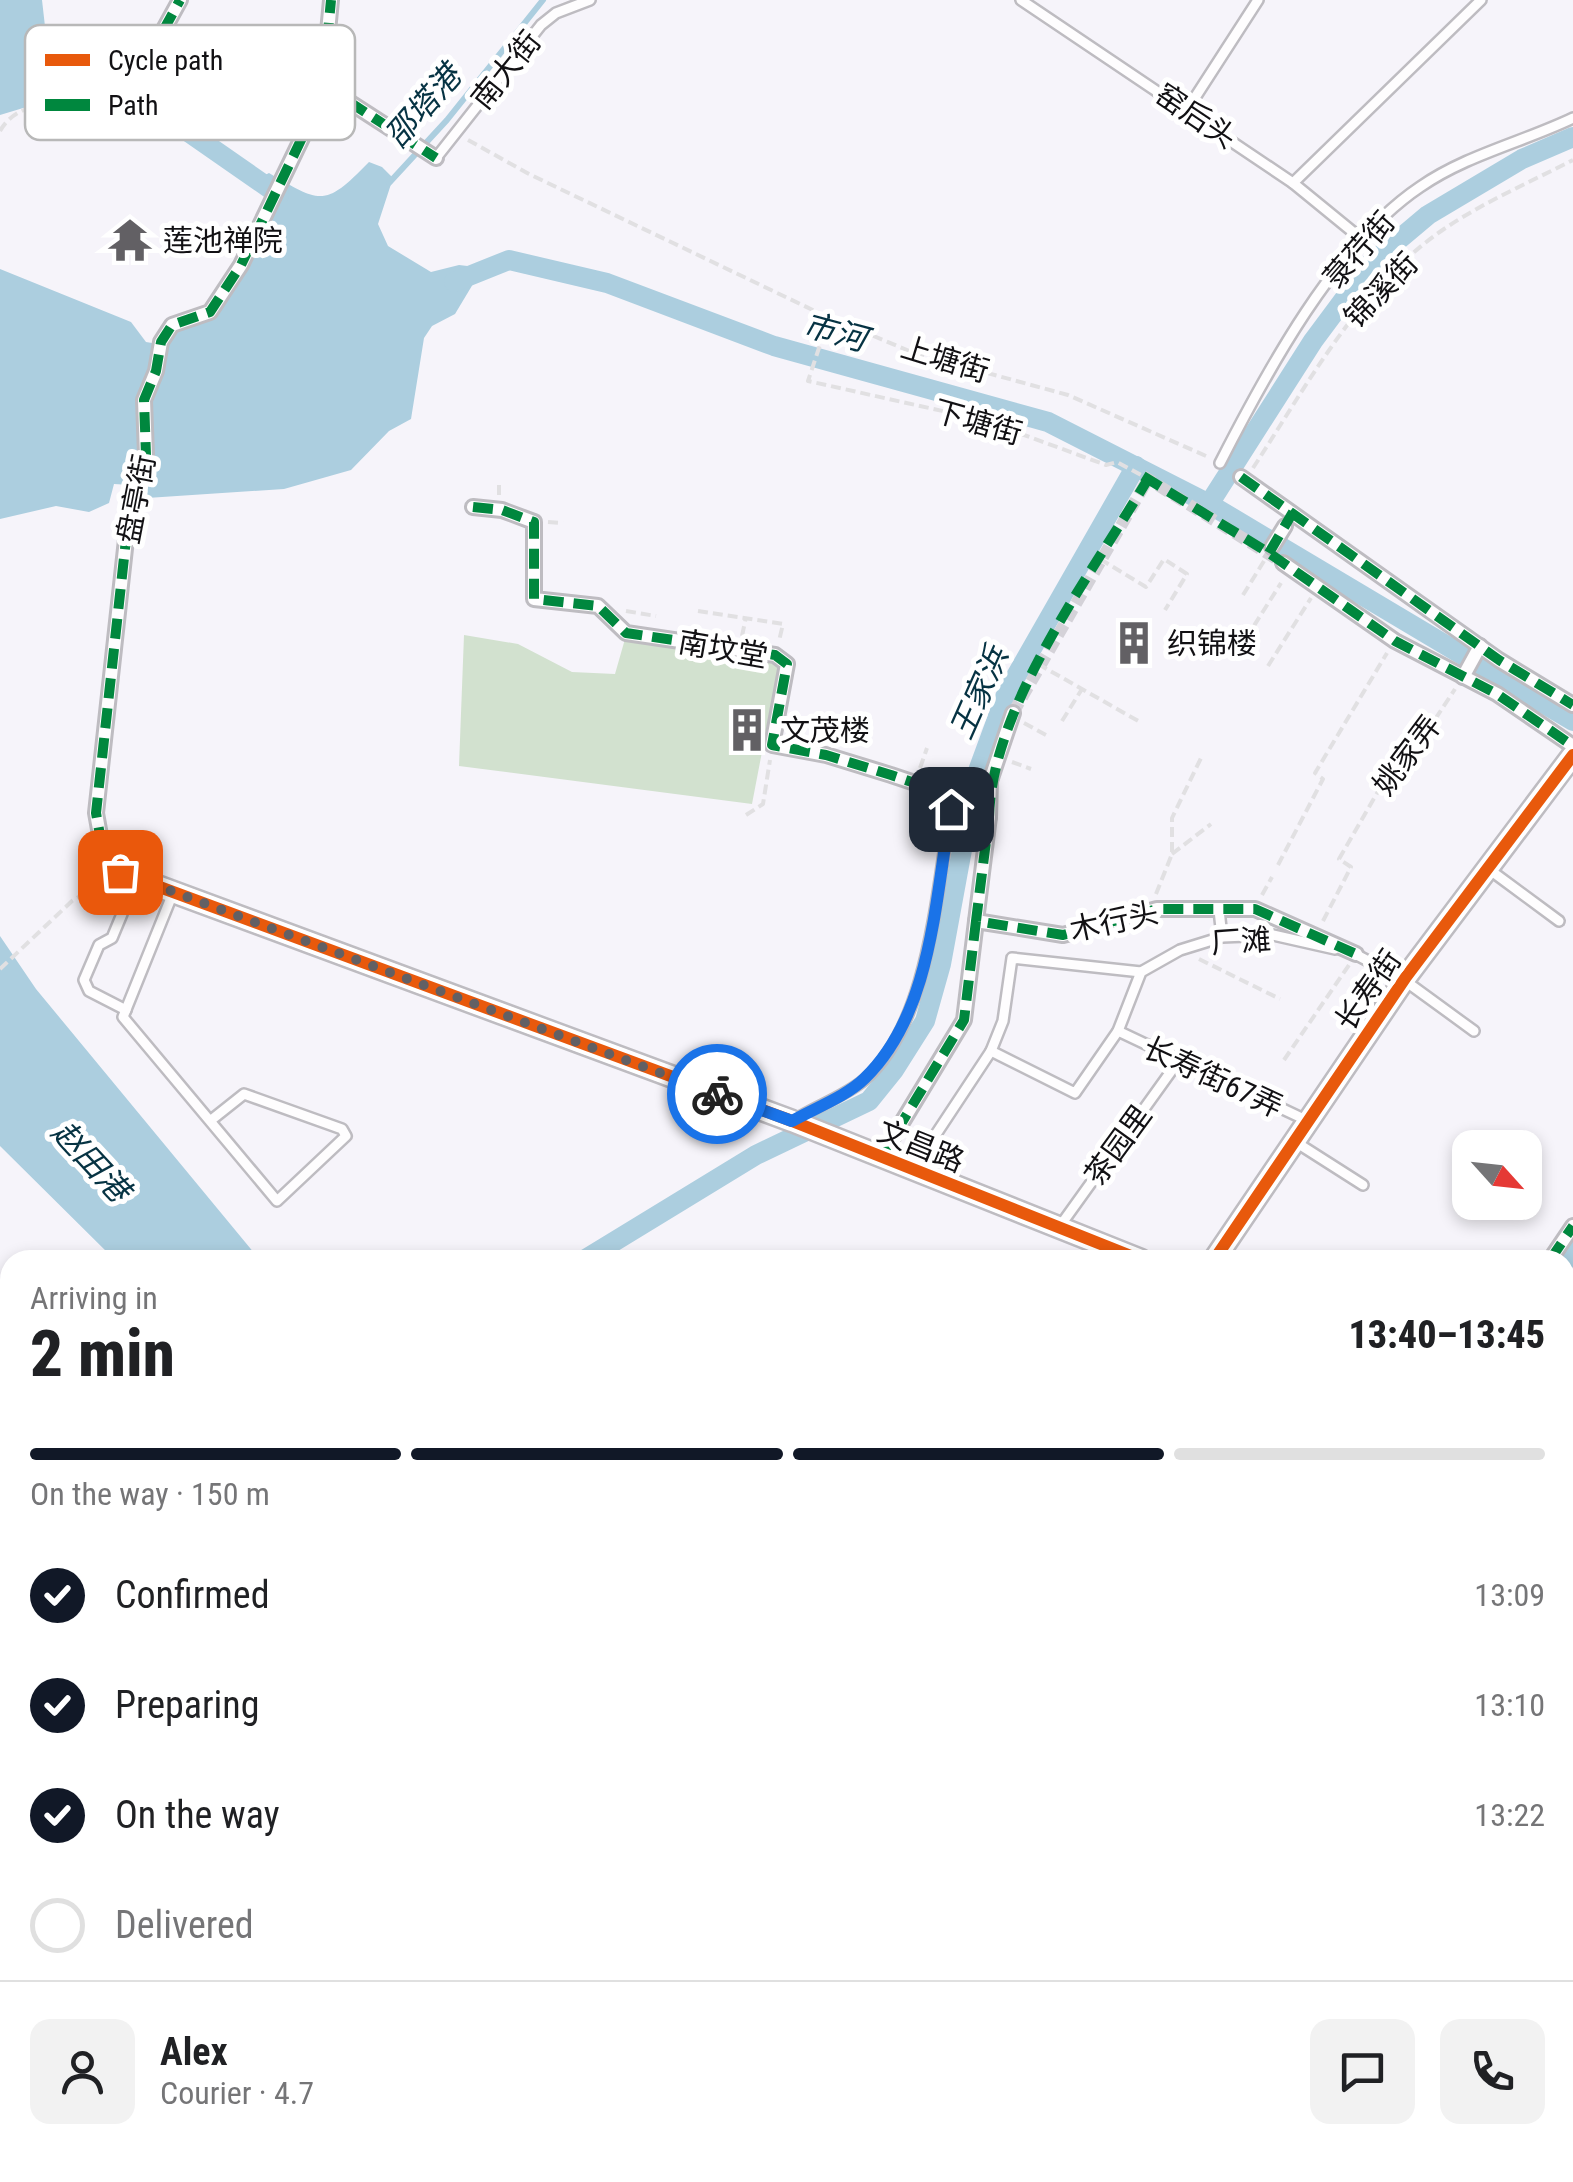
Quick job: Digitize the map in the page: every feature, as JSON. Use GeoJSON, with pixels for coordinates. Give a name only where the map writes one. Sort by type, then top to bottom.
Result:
{"type":"FeatureCollection","features":[{"type":"Feature","properties":{"kind":"street"},"geometry":{"type":"LineString","coordinates":[[166,25],[180,0]]}},
{"type":"Feature","properties":{"kind":"street","name":"盘亭街"},"geometry":{"type":"LineString","coordinates":[[328,25],[331,0]]}},
{"type":"Feature","properties":{"kind":"street"},"geometry":{"type":"LineString","coordinates":[[355,106],[432,155]]}},
{"type":"Feature","properties":{"kind":"street","name":"盘亭街"},"geometry":{"type":"LineString","coordinates":[[120,872],[102,846],[96,813],[130,504],[146,454],[144,400],[156,371],[160,342],[172,326],[210,312],[241,264],[300,140]]}},
{"type":"Feature","properties":{"kind":"street"},"geometry":{"type":"LineString","coordinates":[[1243,478],[1479,649],[1573,705]]}},
{"type":"Feature","properties":{"kind":"street","name":"南坟堂"},"geometry":{"type":"LineString","coordinates":[[474,507],[502,510],[534,522],[534,599],[598,606],[626,633],[776,655],[786,664],[772,745]]}},
{"type":"Feature","properties":{"kind":"street"},"geometry":{"type":"LineString","coordinates":[[1271,550],[1285,526]]}},
{"type":"Feature","properties":{"kind":"street"},"geometry":{"type":"LineString","coordinates":[[1286,566],[1394,641],[1465,672],[1573,746]]}},
{"type":"Feature","properties":{"kind":"street"},"geometry":{"type":"LineString","coordinates":[[1465,672],[1479,649]]}},
{"type":"Feature","properties":{"kind":"street"},"geometry":{"type":"LineString","coordinates":[[881,1157],[964,1020],[990,781],[1012,715]]}},
{"type":"Feature","properties":{"kind":"street"},"geometry":{"type":"LineString","coordinates":[[772,745],[826,754],[918,784],[954,809],[985,816]]}},
{"type":"Feature","properties":{"kind":"street","name":"长寿街"},"geometry":{"type":"LineString","coordinates":[[1221,1250],[1404,980],[1573,755]]}},
{"type":"Feature","properties":{"kind":"street","name":"文昌路"},"geometry":{"type":"LineString","coordinates":[[120,872],[792,1121],[1115,1250]]}},
{"type":"Feature","properties":{"kind":"street","name":"木行头"},"geometry":{"type":"LineString","coordinates":[[976,921],[1063,934],[1149,912],[1254,909],[1356,954]]}},
{"type":"Feature","properties":{"kind":"street"},"geometry":{"type":"LineString","coordinates":[[1557,1250],[1573,1226]]}},
{"type":"Feature","properties":{"kind":"lane","name":"南大街"},"geometry":{"type":"LineString","coordinates":[[432,155],[541,25],[556,13],[590,0]]}},
{"type":"Feature","properties":{"kind":"lane","name":"窑后头"},"geometry":{"type":"LineString","coordinates":[[1022,0],[1293,183],[1364,241]]}},
{"type":"Feature","properties":{"kind":"lane"},"geometry":{"type":"LineString","coordinates":[[1187,110],[1258,0]]}},
{"type":"Feature","properties":{"kind":"lane"},"geometry":{"type":"LineString","coordinates":[[1293,183],[1481,0]]}},
{"type":"Feature","properties":{"kind":"lane","name":"菉荇街"},"geometry":{"type":"LineString","coordinates":[[1220,463],[1293,336],[1364,241],[1420,187],[1476,157],[1573,118]]}},
{"type":"Feature","properties":{"kind":"lane"},"geometry":{"type":"LineString","coordinates":[[792,1121],[864,1080],[900,1028],[918,991],[954,809]]}},
{"type":"Feature","properties":{"kind":"lane"},"geometry":{"type":"LineString","coordinates":[[1488,868],[1559,920]]}},
{"type":"Feature","properties":{"kind":"lane"},"geometry":{"type":"LineString","coordinates":[[173,892],[123,1016],[277,1202],[346,1136],[342,1129],[244,1094],[210,1121]]}},
{"type":"Feature","properties":{"kind":"lane"},"geometry":{"type":"LineString","coordinates":[[1219,910],[1222,937]]}},
{"type":"Feature","properties":{"kind":"lane"},"geometry":{"type":"LineString","coordinates":[[122,914],[112,938],[99,944],[84,980],[88,991],[126,1010]]}},
{"type":"Feature","properties":{"kind":"lane","name":"厂滩"},"geometry":{"type":"LineString","coordinates":[[1141,972],[1180,950],[1222,937],[1272,935],[1356,954],[1404,980],[1474,1031]]}},
{"type":"Feature","properties":{"kind":"lane"},"geometry":{"type":"LineString","coordinates":[[912,1170],[991,1051],[1003,1021],[1012,958],[1141,972],[1118,1031],[1075,1093],[991,1051]]}},
{"type":"Feature","properties":{"kind":"lane","name":"长寿街67弄"},"geometry":{"type":"LineString","coordinates":[[1118,1031],[1177,1063],[1308,1121]]}},
{"type":"Feature","properties":{"kind":"lane","name":"茶园里"},"geometry":{"type":"LineString","coordinates":[[1058,1228],[1177,1063]]}},
{"type":"Feature","properties":{"kind":"lane"},"geometry":{"type":"LineString","coordinates":[[1294,1141],[1363,1185]]}},
{"type":"Feature","properties":{"kind":"path"},"geometry":{"type":"LineString","coordinates":[[0,131],[10,120],[25,114]]}},
{"type":"Feature","properties":{"kind":"path"},"geometry":{"type":"LineString","coordinates":[[1243,595],[1271,550]]}},
{"type":"Feature","properties":{"kind":"path"},"geometry":{"type":"LineString","coordinates":[[1100,560],[1146,587],[1164,559],[1187,574],[1165,610]]}},
{"type":"Feature","properties":{"kind":"path"},"geometry":{"type":"LineString","coordinates":[[1238,651],[1286,566]]}},
{"type":"Feature","properties":{"kind":"path"},"geometry":{"type":"LineString","coordinates":[[1268,666],[1316,589]]}},
{"type":"Feature","properties":{"kind":"path"},"geometry":{"type":"LineString","coordinates":[[698,610],[782,624]]}},
{"type":"Feature","properties":{"kind":"path"},"geometry":{"type":"LineString","coordinates":[[1278,866],[1323,778],[1314,773],[1394,641]]}},
{"type":"Feature","properties":{"kind":"path"},"geometry":{"type":"LineString","coordinates":[[1038,664],[1140,722]]}},
{"type":"Feature","properties":{"kind":"path"},"geometry":{"type":"LineString","coordinates":[[1062,721],[1082,689]]}},
{"type":"Feature","properties":{"kind":"path"},"geometry":{"type":"LineString","coordinates":[[1012,715],[1046,735]]}},
{"type":"Feature","properties":{"kind":"path"},"geometry":{"type":"LineString","coordinates":[[746,815],[762,804],[772,745]]}},
{"type":"Feature","properties":{"kind":"path"},"geometry":{"type":"LineString","coordinates":[[1149,912],[1172,854],[1172,818],[1202,756]]}},
{"type":"Feature","properties":{"kind":"path"},"geometry":{"type":"LineString","coordinates":[[1172,854],[1212,824]]}},
{"type":"Feature","properties":{"kind":"path"},"geometry":{"type":"LineString","coordinates":[[0,969],[72,901],[120,872]]}},
{"type":"Feature","properties":{"kind":"path"},"geometry":{"type":"LineString","coordinates":[[1180,950],[1280,999]]}},
{"type":"Feature","properties":{"kind":"path"},"geometry":{"type":"LineString","coordinates":[[1284,1060],[1356,954]]}},
{"type":"Feature","properties":{"kind":"green space"},"geometry":{"type":"Polygon","coordinates":[[[464,635],[518,644],[572,672],[615,674],[625,639],[779,663],[752,804],[459,766],[464,635]]]}},
{"type":"Feature","properties":{"kind":"water"},"geometry":{"type":"Polygon","coordinates":[[[0,0],[42,0],[45,25],[25,25],[25,107],[0,115],[0,0]]]}},
{"type":"Feature","properties":{"kind":"water"},"geometry":{"type":"Polygon","coordinates":[[[369,162],[382,167],[393,178],[378,224],[388,246],[431,272],[459,265],[476,267],[479,274],[455,314],[432,326],[424,338],[411,419],[389,431],[351,470],[284,489],[147,498],[147,486],[114,484],[109,503],[89,512],[56,506],[0,519],[0,269],[131,322],[146,342],[164,345],[184,326],[214,312],[242,278],[273,210],[274,201],[258,190],[263,176],[269,173],[301,191],[322,196],[342,187],[369,162]]]}},
{"type":"Feature","properties":{"kind":"water","name":"赵田港"},"geometry":{"type":"Polygon","coordinates":[[[0,936],[36,989],[252,1250],[105,1250],[0,1146],[0,936]]]}},
{"type":"Feature","properties":{"kind":"waterway","name":"邵塔港"},"geometry":{"type":"LineString","coordinates":[[389,183],[447,120],[543,0]]}},
{"type":"Feature","properties":{"kind":"waterway"},"geometry":{"type":"LineString","coordinates":[[1209,504],[1313,341],[1371,263],[1428,215],[1522,159],[1573,137]]}},
{"type":"Feature","properties":{"kind":"waterway","name":"市河"},"geometry":{"type":"LineString","coordinates":[[200,140],[279,195]]}},
{"type":"Feature","properties":{"kind":"waterway","name":"市河"},"geometry":{"type":"LineString","coordinates":[[454,282],[509,260],[607,283],[774,346],[1048,422],[1209,504],[1573,721]]}},
{"type":"Feature","properties":{"kind":"waterway","name":"王家浜"},"geometry":{"type":"LineString","coordinates":[[600,1250],[756,1155],[869,1101],[894,1070],[925,1021],[941,964],[975,779],[1007,692],[1136,466]]}},
{"type":"Feature","properties":{"kind":"tunnel"},"geometry":{"type":"LineString","coordinates":[[1143,476],[1283,563]]}},
{"type":"Feature","properties":{"kind":"tunnel"},"geometry":{"type":"LineString","coordinates":[[1013,713],[1148,479]]}},
{"type":"Feature","properties":{"kind":"marked path"},"geometry":{"type":"LineString","coordinates":[[166,25],[180,0]]}},
{"type":"Feature","properties":{"kind":"marked path"},"geometry":{"type":"LineString","coordinates":[[329,25],[331,0]]}},
{"type":"Feature","properties":{"kind":"marked path"},"geometry":{"type":"LineString","coordinates":[[355,106],[436,158]]}},
{"type":"Feature","properties":{"kind":"marked path"},"geometry":{"type":"LineString","coordinates":[[119,872],[102,846],[96,813],[130,503],[146,455],[144,400],[156,371],[161,342],[172,325],[210,312],[241,265],[301,140]]}},
{"type":"Feature","properties":{"kind":"marked path"},"geometry":{"type":"LineString","coordinates":[[1143,476],[1269,553],[1395,641],[1497,694],[1573,746]]}},
{"type":"Feature","properties":{"kind":"marked path"},"geometry":{"type":"LineString","coordinates":[[1241,477],[1499,660],[1573,705]]}},
{"type":"Feature","properties":{"kind":"marked path"},"geometry":{"type":"LineString","coordinates":[[989,817],[994,774],[1026,686],[1073,599],[1148,479]]}},
{"type":"Feature","properties":{"kind":"marked path"},"geometry":{"type":"LineString","coordinates":[[473,507],[502,510],[534,522],[534,599],[598,606],[626,633],[775,655],[787,664],[772,745],[826,755],[891,775],[918,784],[951,809],[989,817],[976,921],[1063,935],[1157,909],[1255,909],[1356,954]]}},
{"type":"Feature","properties":{"kind":"marked path"},"geometry":{"type":"LineString","coordinates":[[1269,553],[1293,512]]}},
{"type":"Feature","properties":{"kind":"marked path"},"geometry":{"type":"LineString","coordinates":[[881,1157],[964,1020],[976,921]]}},
{"type":"Feature","properties":{"kind":"marked path"},"geometry":{"type":"LineString","coordinates":[[1557,1250],[1573,1226]]}},
{"type":"Feature","properties":{"kind":"cycle path"},"geometry":{"type":"LineString","coordinates":[[1221,1250],[1406,977],[1573,755]]}},
{"type":"Feature","properties":{"kind":"cycle path"},"geometry":{"type":"LineString","coordinates":[[119,872],[792,1121],[1116,1250]]}},
{"type":"Feature","properties":{"kind":"way so far"},"geometry":{"type":"LineString","coordinates":[[120,872],[717,1094]]}},
{"type":"Feature","properties":{"kind":"place","name":"莲池禅院"},"geometry":{"type":"Point","coordinates":[130,240]}},
{"type":"Feature","properties":{"kind":"place","name":"织锦楼"},"geometry":{"type":"Point","coordinates":[1134,643]}},
{"type":"Feature","properties":{"kind":"place","name":"文茂楼"},"geometry":{"type":"Point","coordinates":[747,730]}},
{"type":"Feature","properties":{"kind":"route"},"geometry":{"type":"LineString","coordinates":[[717,1094],[792,1121],[864,1080],[900,1028],[918,991],[951,809]]}}]}
